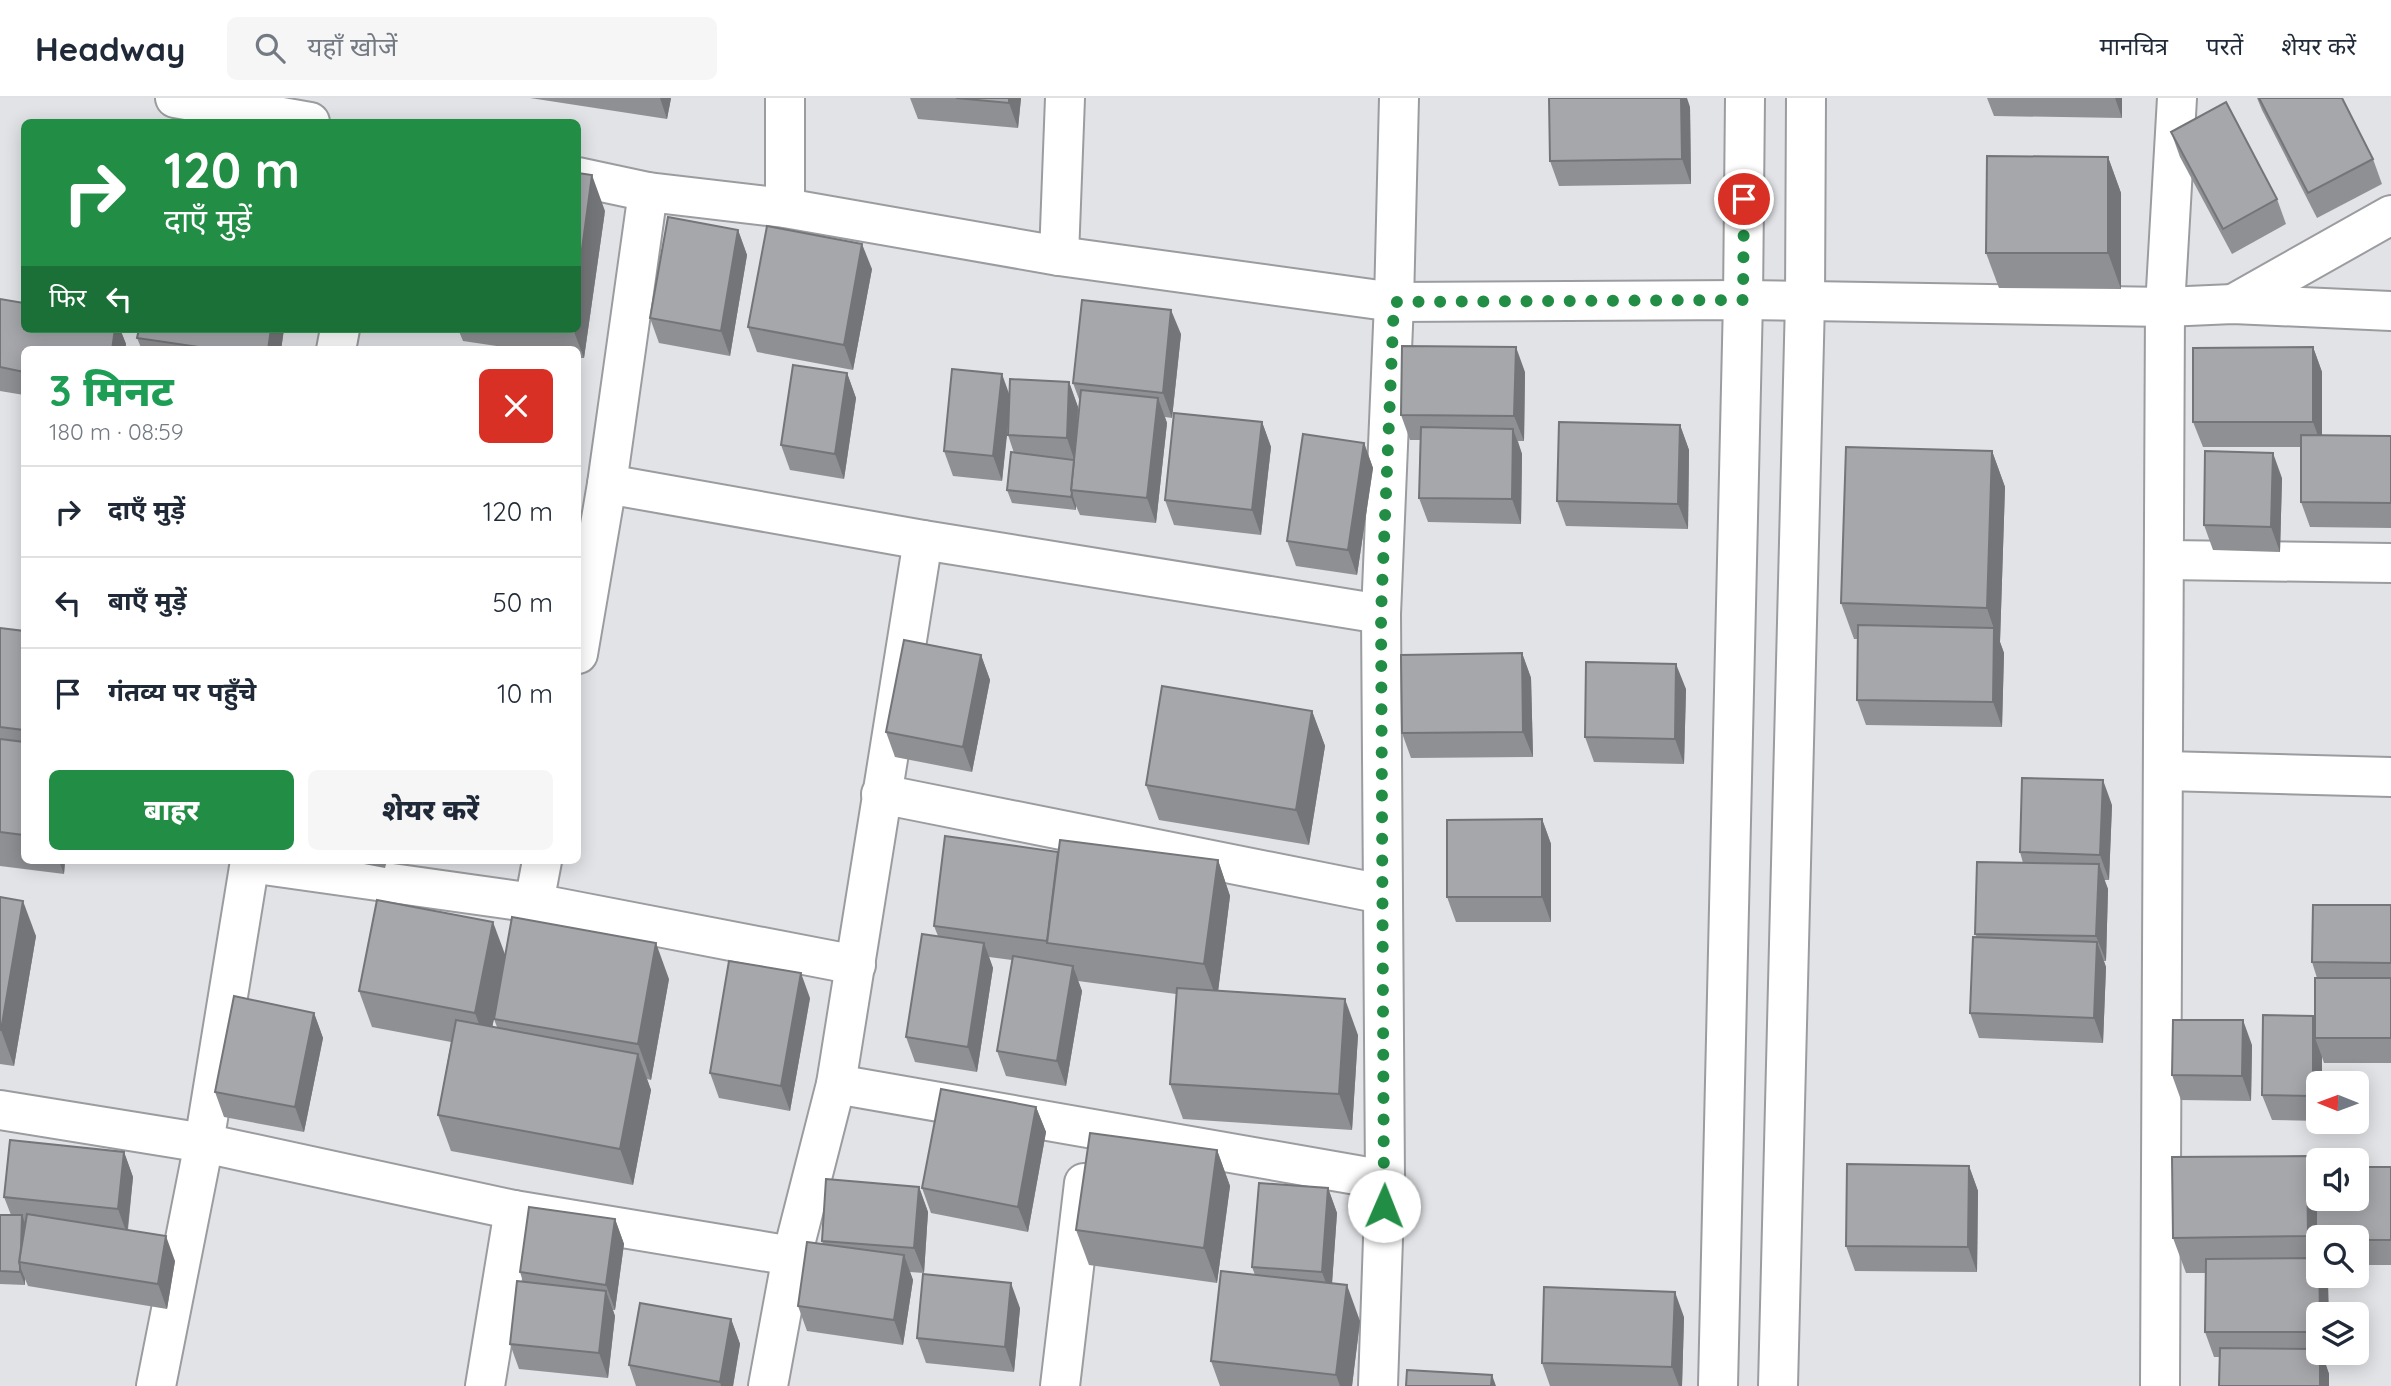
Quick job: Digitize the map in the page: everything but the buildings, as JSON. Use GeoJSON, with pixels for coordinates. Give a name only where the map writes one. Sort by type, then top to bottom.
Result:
{"type":"FeatureCollection","features":[{"type":"Feature","properties":{"kind":"street"},"geometry":{"type":"LineString","coordinates":[[175,98],[293,119]]}},
{"type":"Feature","properties":{"kind":"street"},"geometry":{"type":"LineString","coordinates":[[785,98],[785,208]]}},
{"type":"Feature","properties":{"kind":"street"},"geometry":{"type":"LineString","coordinates":[[1059,256],[1065,98]]}},
{"type":"Feature","properties":{"kind":"street"},"geometry":{"type":"LineString","coordinates":[[1378,1386],[1385,1180],[1381,614],[1394,302],[1399,98]]}},
{"type":"Feature","properties":{"kind":"street"},"geometry":{"type":"LineString","coordinates":[[1718,1386],[1743,300],[1745,98]]}},
{"type":"Feature","properties":{"kind":"street"},"geometry":{"type":"LineString","coordinates":[[1778,1386],[1805,301],[1806,98]]}},
{"type":"Feature","properties":{"kind":"street"},"geometry":{"type":"LineString","coordinates":[[2160,1386],[2166,560],[2165,307],[2176,98]]}},
{"type":"Feature","properties":{"kind":"street"},"geometry":{"type":"LineString","coordinates":[[581,178],[648,192],[785,208],[1059,256],[1394,302],[1743,300],[2165,307],[2233,304],[2391,311]]}},
{"type":"Feature","properties":{"kind":"street"},"geometry":{"type":"LineString","coordinates":[[581,636],[607,484],[648,192]]}},
{"type":"Feature","properties":{"kind":"street"},"geometry":{"type":"LineString","coordinates":[[2233,304],[2391,215]]}},
{"type":"Feature","properties":{"kind":"street"},"geometry":{"type":"LineString","coordinates":[[607,484],[923,540],[1381,614]]}},
{"type":"Feature","properties":{"kind":"street"},"geometry":{"type":"LineString","coordinates":[[768,1386],[792,1256],[836,1084],[923,540]]}},
{"type":"Feature","properties":{"kind":"street"},"geometry":{"type":"LineString","coordinates":[[2166,560],[2391,563]]}},
{"type":"Feature","properties":{"kind":"street"},"geometry":{"type":"LineString","coordinates":[[2165,771],[2391,777]]}},
{"type":"Feature","properties":{"kind":"street"},"geometry":{"type":"LineString","coordinates":[[881,794],[1382,894]]}},
{"type":"Feature","properties":{"kind":"street"},"geometry":{"type":"LineString","coordinates":[[156,1386],[204,1143],[250,864]]}},
{"type":"Feature","properties":{"kind":"street"},"geometry":{"type":"LineString","coordinates":[[264,864],[534,903],[856,965]]}},
{"type":"Feature","properties":{"kind":"street"},"geometry":{"type":"LineString","coordinates":[[534,903],[540,864]]}},
{"type":"Feature","properties":{"kind":"street"},"geometry":{"type":"LineString","coordinates":[[836,1084],[1385,1180]]}},
{"type":"Feature","properties":{"kind":"street"},"geometry":{"type":"LineString","coordinates":[[0,1110],[204,1143],[514,1210],[792,1256]]}},
{"type":"Feature","properties":{"kind":"street"},"geometry":{"type":"LineString","coordinates":[[1060,1386],[1091,1129]]}},
{"type":"Feature","properties":{"kind":"street"},"geometry":{"type":"LineString","coordinates":[[485,1386],[514,1210]]}},
{"type":"Feature","properties":{"kind":"route"},"geometry":{"type":"LineString","coordinates":[[1384,1206],[1381,614],[1394,302],[1743,300],[1744,199]]}}]}
